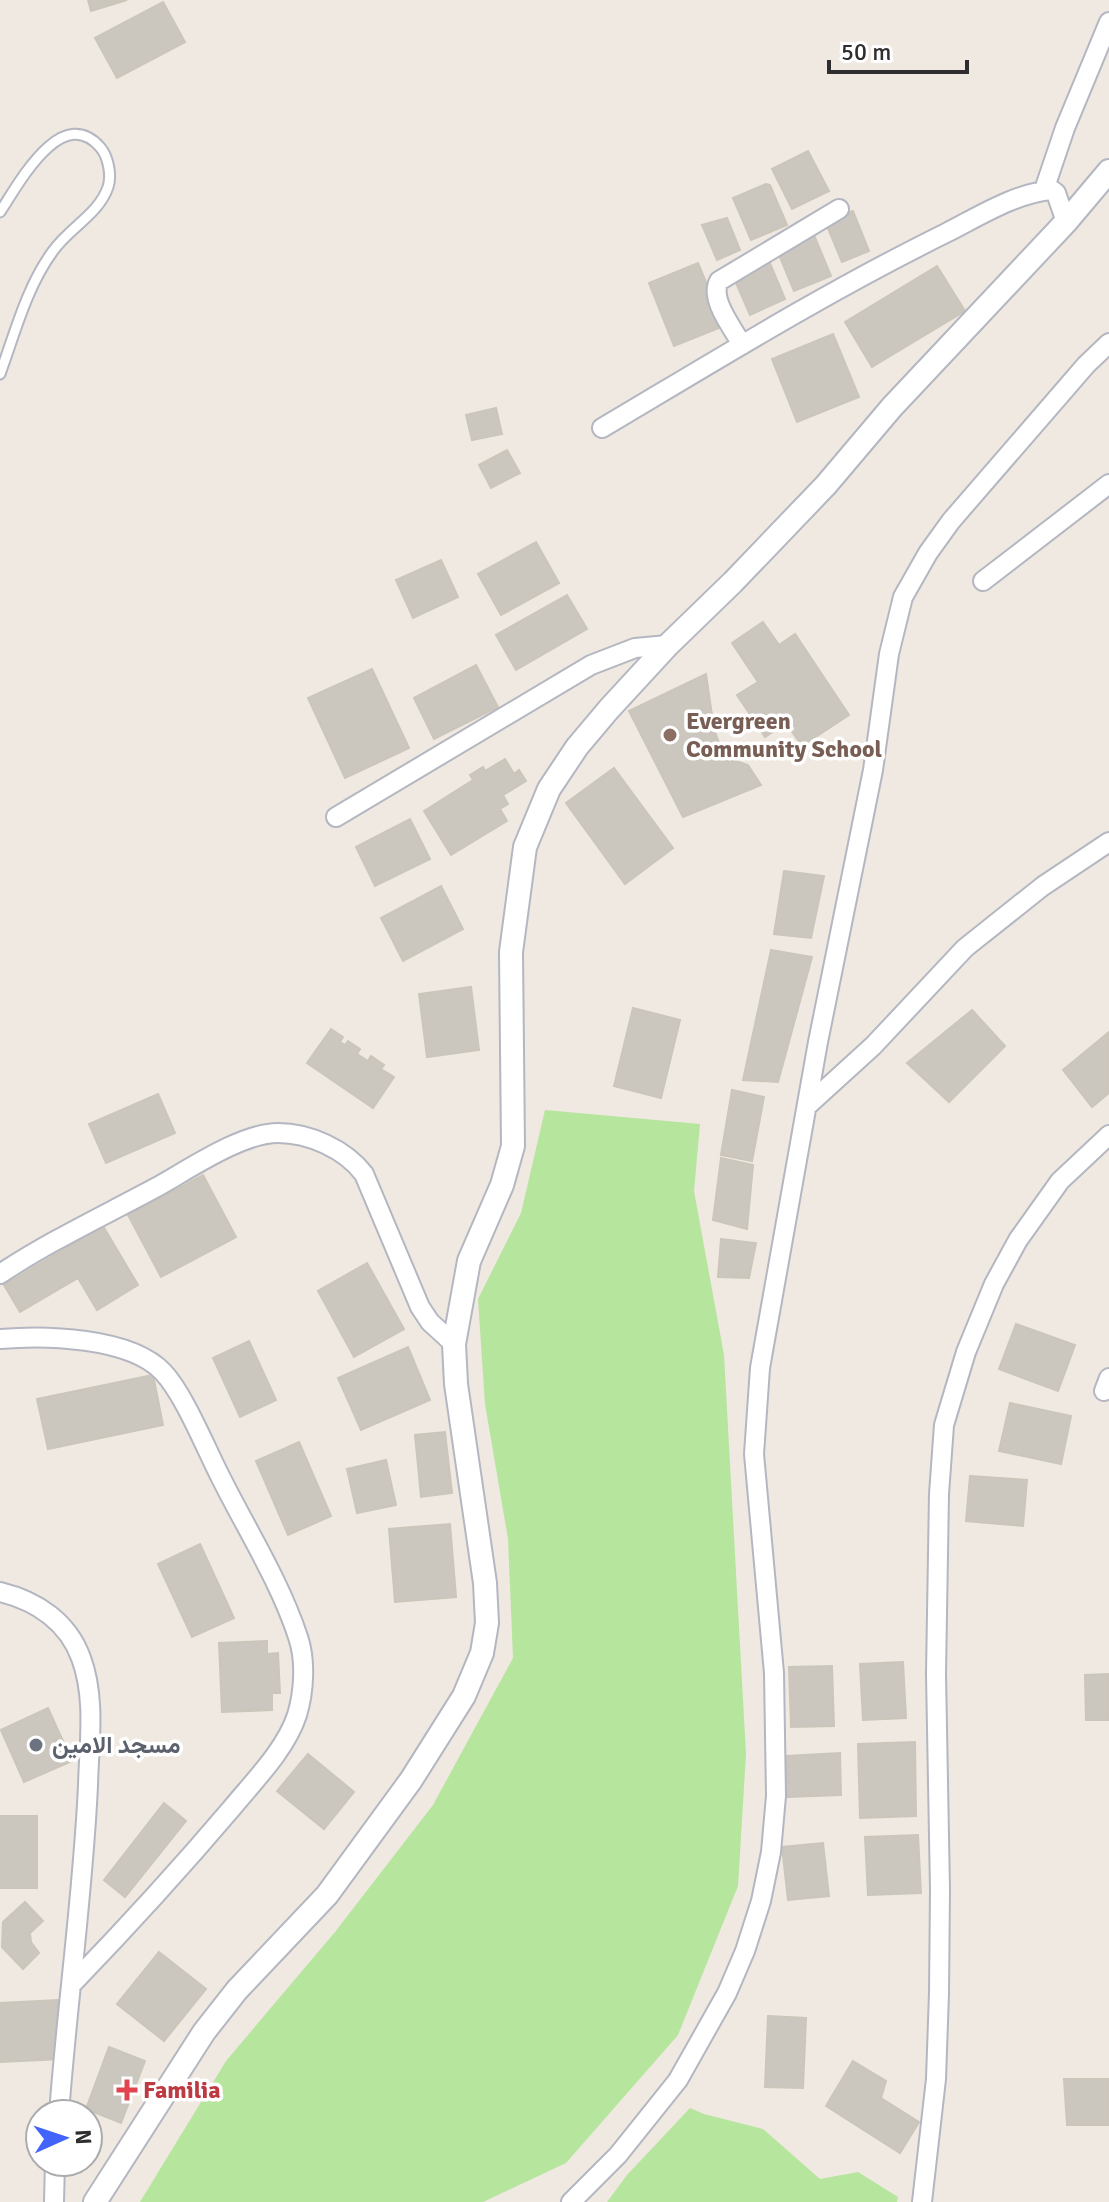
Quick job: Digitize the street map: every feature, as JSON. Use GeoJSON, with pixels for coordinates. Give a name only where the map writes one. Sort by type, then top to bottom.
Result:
{"type":"FeatureCollection","features":[{"type":"Feature","properties":{"kind":"street"},"geometry":{"type":"LineString","coordinates":[[1044,190],[1065,128],[1109,22]]}},
{"type":"Feature","properties":{"kind":"street"},"geometry":{"type":"LineString","coordinates":[[95,2202],[204,2032],[237,1990],[327,1895],[411,1780],[476,1672],[487,1623],[485,1583],[456,1384],[454,1344],[469,1261],[502,1185],[513,1146],[511,952],[525,847],[549,789],[577,747],[668,645],[826,485],[892,407],[1066,222],[1109,171]]}},
{"type":"Feature","properties":{"kind":"street"},"geometry":{"type":"LineString","coordinates":[[602,428],[901,255],[1009,202],[1044,190],[1055,191],[1066,222]]}},
{"type":"Feature","properties":{"kind":"street"},"geometry":{"type":"LineString","coordinates":[[742,345],[716,297],[715,288],[719,281],[839,209]]}},
{"type":"Feature","properties":{"kind":"street"},"geometry":{"type":"LineString","coordinates":[[571,2202],[618,2155],[678,2080],[727,1993],[761,1901],[774,1824],[776,1744],[774,1673],[754,1454],[760,1368],[850,874],[873,770],[889,654],[903,597],[951,521],[1086,365],[1109,343]]}},
{"type":"Feature","properties":{"kind":"street"},"geometry":{"type":"LineString","coordinates":[[983,581],[1109,484]]}},
{"type":"Feature","properties":{"kind":"street"},"geometry":{"type":"LineString","coordinates":[[336,817],[591,665],[635,648],[668,645]]}},
{"type":"Feature","properties":{"kind":"street"},"geometry":{"type":"LineString","coordinates":[[807,1106],[873,1046],[965,948],[1043,886],[1109,842]]}},
{"type":"Feature","properties":{"kind":"street"},"geometry":{"type":"LineString","coordinates":[[0,1274],[48,1243],[223,1151],[254,1137],[276,1133],[305,1136],[340,1152],[356,1163],[364,1174],[420,1307],[430,1322],[454,1344]]}},
{"type":"Feature","properties":{"kind":"street"},"geometry":{"type":"LineString","coordinates":[[922,2202],[936,2079],[939,2007],[936,1674],[939,1494],[944,1425],[966,1352],[994,1284],[1018,1240],[1060,1181],[1109,1135]]}},
{"type":"Feature","properties":{"kind":"street"},"geometry":{"type":"LineString","coordinates":[[0,1339],[76,1339],[121,1350],[162,1371],[185,1407],[268,1570],[299,1639],[303,1691],[288,1735],[245,1792],[163,1889],[72,1984]]}},
{"type":"Feature","properties":{"kind":"street"},"geometry":{"type":"LineString","coordinates":[[0,1592],[30,1602],[53,1616],[70,1635],[81,1656],[88,1681],[90,1717],[85,1849],[61,2098]]}},
{"type":"Feature","properties":{"kind":"street"},"geometry":{"type":"LineString","coordinates":[[54,2202],[55,2178]]}},
{"type":"Feature","properties":{"kind":"lane"},"geometry":{"type":"LineString","coordinates":[[0,212],[39,153],[65,135],[87,136],[101,148],[110,183],[103,199],[53,249],[35,280],[0,374]]}},
{"type":"Feature","properties":{"kind":"green space"},"geometry":{"type":"Polygon","coordinates":[[[545,1110],[700,1124],[694,1191],[724,1355],[746,1754],[738,1886],[678,2035],[566,2163],[483,2202],[140,2202],[226,2061],[335,1932],[433,1805],[513,1658],[508,1539],[485,1404],[478,1299],[521,1213],[545,1110]]]}},
{"type":"Feature","properties":{"kind":"green space"},"geometry":{"type":"Polygon","coordinates":[[[690,2108],[763,2129],[820,2179],[858,2172],[898,2197],[897,2202],[607,2202],[627,2175],[690,2108]]]}},
{"type":"Feature","properties":{"kind":"building"},"geometry":{"type":"Polygon","coordinates":[[[88,0],[127,0],[91,11],[88,0]]]}},
{"type":"Feature","properties":{"kind":"building"},"geometry":{"type":"Polygon","coordinates":[[[163,2],[185,42],[117,78],[95,38],[163,2]]]}},
{"type":"Feature","properties":{"kind":"building"},"geometry":{"type":"Polygon","coordinates":[[[808,151],[829,191],[792,209],[772,169],[808,151]]]}},
{"type":"Feature","properties":{"kind":"building"},"geometry":{"type":"Polygon","coordinates":[[[770,185],[787,225],[751,240],[733,198],[770,185]]]}},
{"type":"Feature","properties":{"kind":"building"},"geometry":{"type":"Polygon","coordinates":[[[853,211],[869,251],[842,262],[825,221],[853,211]]]}},
{"type":"Feature","properties":{"kind":"building"},"geometry":{"type":"Polygon","coordinates":[[[727,218],[740,250],[717,260],[702,225],[727,218]]]}},
{"type":"Feature","properties":{"kind":"building"},"geometry":{"type":"Polygon","coordinates":[[[812,235],[831,276],[794,291],[777,250],[812,235]]]}},
{"type":"Feature","properties":{"kind":"building"},"geometry":{"type":"Polygon","coordinates":[[[769,261],[785,299],[750,315],[733,276],[769,261]]]}},
{"type":"Feature","properties":{"kind":"building"},"geometry":{"type":"Polygon","coordinates":[[[698,263],[724,326],[674,346],[649,283],[698,263]]]}},
{"type":"Feature","properties":{"kind":"building"},"geometry":{"type":"Polygon","coordinates":[[[937,266],[965,311],[872,367],[845,322],[937,266]]]}},
{"type":"Feature","properties":{"kind":"building"},"geometry":{"type":"Polygon","coordinates":[[[833,334],[859,397],[797,422],[772,359],[833,334]]]}},
{"type":"Feature","properties":{"kind":"building"},"geometry":{"type":"Polygon","coordinates":[[[496,408],[502,434],[472,440],[466,415],[496,408]]]}},
{"type":"Feature","properties":{"kind":"building"},"geometry":{"type":"Polygon","coordinates":[[[507,450],[520,473],[491,488],[479,465],[507,450]]]}},
{"type":"Feature","properties":{"kind":"building"},"geometry":{"type":"Polygon","coordinates":[[[536,542],[559,583],[501,615],[478,574],[536,542]]]}},
{"type":"Feature","properties":{"kind":"building"},"geometry":{"type":"Polygon","coordinates":[[[441,560],[458,597],[413,618],[396,580],[441,560]]]}},
{"type":"Feature","properties":{"kind":"building"},"geometry":{"type":"Polygon","coordinates":[[[567,595],[587,629],[516,670],[496,635],[567,595]]]}},
{"type":"Feature","properties":{"kind":"building"},"geometry":{"type":"Polygon","coordinates":[[[763,622],[779,645],[795,634],[849,715],[802,746],[786,723],[765,737],[737,695],[758,682],[732,643],[763,622]]]}},
{"type":"Feature","properties":{"kind":"building"},"geometry":{"type":"Polygon","coordinates":[[[476,665],[498,707],[434,739],[414,698],[476,665]]]}},
{"type":"Feature","properties":{"kind":"building"},"geometry":{"type":"Polygon","coordinates":[[[372,669],[409,748],[345,778],[308,698],[372,669]]]}},
{"type":"Feature","properties":{"kind":"building"},"geometry":{"type":"Polygon","coordinates":[[[706,674],[714,729],[724,757],[748,765],[761,785],[683,817],[629,711],[706,674]]]}},
{"type":"Feature","properties":{"kind":"building"},"geometry":{"type":"Polygon","coordinates":[[[505,759],[514,774],[519,770],[526,781],[503,795],[508,804],[500,809],[507,821],[451,855],[424,811],[473,780],[470,775],[483,767],[485,771],[505,759]]]}},
{"type":"Feature","properties":{"kind":"building"},"geometry":{"type":"Polygon","coordinates":[[[614,768],[673,848],[625,884],[566,803],[614,768]]]}},
{"type":"Feature","properties":{"kind":"building"},"geometry":{"type":"Polygon","coordinates":[[[410,819],[430,859],[375,886],[356,847],[410,819]]]}},
{"type":"Feature","properties":{"kind":"building"},"geometry":{"type":"Polygon","coordinates":[[[784,871],[824,876],[811,938],[774,934],[784,871]]]}},
{"type":"Feature","properties":{"kind":"building"},"geometry":{"type":"Polygon","coordinates":[[[441,886],[463,929],[403,961],[381,918],[441,886]]]}},
{"type":"Feature","properties":{"kind":"building"},"geometry":{"type":"Polygon","coordinates":[[[771,950],[812,957],[778,1082],[743,1080],[771,950]]]}},
{"type":"Feature","properties":{"kind":"building"},"geometry":{"type":"Polygon","coordinates":[[[471,987],[479,1050],[427,1057],[419,994],[471,987]]]}},
{"type":"Feature","properties":{"kind":"building"},"geometry":{"type":"Polygon","coordinates":[[[633,1008],[680,1020],[661,1098],[614,1086],[633,1008]]]}},
{"type":"Feature","properties":{"kind":"building"},"geometry":{"type":"Polygon","coordinates":[[[972,1010],[1005,1046],[949,1102],[907,1063],[972,1010]]]}},
{"type":"Feature","properties":{"kind":"building"},"geometry":{"type":"Polygon","coordinates":[[[331,1029],[343,1037],[340,1042],[345,1045],[348,1041],[360,1049],[357,1054],[368,1061],[371,1056],[384,1065],[381,1069],[394,1077],[373,1108],[307,1063],[331,1029]]]}},
{"type":"Feature","properties":{"kind":"building"},"geometry":{"type":"Polygon","coordinates":[[[1109,1032],[1109,1093],[1092,1107],[1063,1070],[1109,1032]]]}},
{"type":"Feature","properties":{"kind":"building"},"geometry":{"type":"Polygon","coordinates":[[[732,1090],[764,1097],[752,1161],[721,1155],[732,1090]]]}},
{"type":"Feature","properties":{"kind":"building"},"geometry":{"type":"Polygon","coordinates":[[[158,1094],[175,1133],[106,1163],[89,1124],[158,1094]]]}},
{"type":"Feature","properties":{"kind":"building"},"geometry":{"type":"Polygon","coordinates":[[[721,1158],[753,1165],[747,1229],[713,1220],[721,1158]]]}},
{"type":"Feature","properties":{"kind":"building"},"geometry":{"type":"Polygon","coordinates":[[[203,1175],[236,1237],[161,1277],[128,1215],[203,1175]]]}},
{"type":"Feature","properties":{"kind":"building"},"geometry":{"type":"Polygon","coordinates":[[[103,1226],[138,1285],[97,1310],[78,1278],[20,1312],[4,1285],[103,1226]]]}},
{"type":"Feature","properties":{"kind":"building"},"geometry":{"type":"Polygon","coordinates":[[[721,1239],[756,1243],[749,1278],[718,1277],[721,1239]]]}},
{"type":"Feature","properties":{"kind":"building"},"geometry":{"type":"Polygon","coordinates":[[[367,1263],[404,1329],[354,1357],[318,1291],[367,1263]]]}},
{"type":"Feature","properties":{"kind":"building"},"geometry":{"type":"Polygon","coordinates":[[[1016,1324],[1075,1345],[1058,1391],[999,1369],[1016,1324]]]}},
{"type":"Feature","properties":{"kind":"building"},"geometry":{"type":"Polygon","coordinates":[[[249,1341],[276,1400],[240,1417],[213,1358],[249,1341]]]}},
{"type":"Feature","properties":{"kind":"building"},"geometry":{"type":"Polygon","coordinates":[[[408,1347],[430,1400],[361,1430],[338,1378],[408,1347]]]}},
{"type":"Feature","properties":{"kind":"building"},"geometry":{"type":"Polygon","coordinates":[[[153,1375],[163,1425],[48,1449],[37,1399],[153,1375]]]}},
{"type":"Feature","properties":{"kind":"building"},"geometry":{"type":"Polygon","coordinates":[[[1010,1403],[1071,1416],[1061,1464],[999,1451],[1010,1403]]]}},
{"type":"Feature","properties":{"kind":"building"},"geometry":{"type":"Polygon","coordinates":[[[445,1432],[452,1493],[421,1497],[415,1435],[445,1432]]]}},
{"type":"Feature","properties":{"kind":"building"},"geometry":{"type":"Polygon","coordinates":[[[299,1442],[331,1516],[288,1535],[256,1461],[299,1442]]]}},
{"type":"Feature","properties":{"kind":"building"},"geometry":{"type":"Polygon","coordinates":[[[386,1460],[396,1505],[357,1513],[347,1469],[386,1460]]]}},
{"type":"Feature","properties":{"kind":"building"},"geometry":{"type":"Polygon","coordinates":[[[970,1476],[1027,1480],[1023,1526],[966,1521],[970,1476]]]}},
{"type":"Feature","properties":{"kind":"building"},"geometry":{"type":"Polygon","coordinates":[[[450,1524],[456,1597],[395,1602],[389,1529],[450,1524]]]}},
{"type":"Feature","properties":{"kind":"building"},"geometry":{"type":"Polygon","coordinates":[[[200,1544],[234,1618],[192,1637],[158,1564],[200,1544]]]}},
{"type":"Feature","properties":{"kind":"building"},"geometry":{"type":"Polygon","coordinates":[[[267,1641],[267,1654],[278,1653],[280,1693],[272,1693],[272,1710],[222,1712],[219,1643],[267,1641]]]}},
{"type":"Feature","properties":{"kind":"building"},"geometry":{"type":"Polygon","coordinates":[[[903,1662],[906,1718],[863,1720],[860,1664],[903,1662]]]}},
{"type":"Feature","properties":{"kind":"building"},"geometry":{"type":"Polygon","coordinates":[[[832,1666],[834,1726],[791,1727],[789,1667],[832,1666]]]}},
{"type":"Feature","properties":{"kind":"building"},"geometry":{"type":"Polygon","coordinates":[[[1109,1674],[1109,1720],[1086,1720],[1085,1675],[1109,1674]]]}},
{"type":"Feature","properties":{"kind":"building","name":"مسجد الامين"},"geometry":{"type":"Polygon","coordinates":[[[48,1708],[72,1761],[24,1782],[1,1730],[48,1708]]]}},
{"type":"Feature","properties":{"kind":"building"},"geometry":{"type":"Polygon","coordinates":[[[915,1742],[916,1816],[860,1818],[858,1744],[915,1742]]]}},
{"type":"Feature","properties":{"kind":"building"},"geometry":{"type":"Polygon","coordinates":[[[840,1753],[841,1795],[788,1797],[786,1756],[840,1753]]]}},
{"type":"Feature","properties":{"kind":"building"},"geometry":{"type":"Polygon","coordinates":[[[308,1754],[354,1792],[324,1829],[277,1791],[308,1754]]]}},
{"type":"Feature","properties":{"kind":"building"},"geometry":{"type":"Polygon","coordinates":[[[164,1803],[186,1821],[125,1897],[104,1880],[164,1803]]]}},
{"type":"Feature","properties":{"kind":"building"},"geometry":{"type":"Polygon","coordinates":[[[0,1816],[37,1816],[37,1888],[0,1888],[0,1816]]]}},
{"type":"Feature","properties":{"kind":"building"},"geometry":{"type":"Polygon","coordinates":[[[918,1835],[921,1893],[868,1895],[865,1837],[918,1835]]]}},
{"type":"Feature","properties":{"kind":"building"},"geometry":{"type":"Polygon","coordinates":[[[823,1843],[829,1896],[788,1900],[782,1847],[823,1843]]]}},
{"type":"Feature","properties":{"kind":"building"},"geometry":{"type":"Polygon","coordinates":[[[25,1902],[43,1921],[30,1933],[31,1942],[39,1953],[23,1969],[2,1947],[3,1922],[25,1902]]]}},
{"type":"Feature","properties":{"kind":"building"},"geometry":{"type":"Polygon","coordinates":[[[159,1952],[206,1989],[164,2041],[117,2004],[159,1952]]]}},
{"type":"Feature","properties":{"kind":"building"},"geometry":{"type":"Polygon","coordinates":[[[58,2000],[61,2059],[0,2062],[0,2003],[58,2000]]]}},
{"type":"Feature","properties":{"kind":"building"},"geometry":{"type":"Polygon","coordinates":[[[768,2016],[806,2018],[803,2088],[765,2087],[768,2016]]]}},
{"type":"Feature","properties":{"kind":"building"},"geometry":{"type":"Polygon","coordinates":[[[109,2047],[145,2061],[121,2123],[104,2116],[104,2098],[90,2098],[109,2047]]]}},
{"type":"Feature","properties":{"kind":"building"},"geometry":{"type":"Polygon","coordinates":[[[853,2061],[886,2081],[881,2098],[919,2122],[900,2153],[826,2106],[853,2061]]]}},
{"type":"Feature","properties":{"kind":"building"},"geometry":{"type":"Polygon","coordinates":[[[1064,2079],[1109,2079],[1109,2125],[1067,2125],[1064,2079]]]}},
{"type":"Feature","properties":{"kind":"place","name":"Evergreen Community School"},"geometry":{"type":"Point","coordinates":[670,735]}},
{"type":"Feature","properties":{"kind":"place","name":"مسجد الامين"},"geometry":{"type":"Point","coordinates":[36,1745]}},
{"type":"Feature","properties":{"kind":"place","name":"Familia"},"geometry":{"type":"Point","coordinates":[127,2090]}}]}
